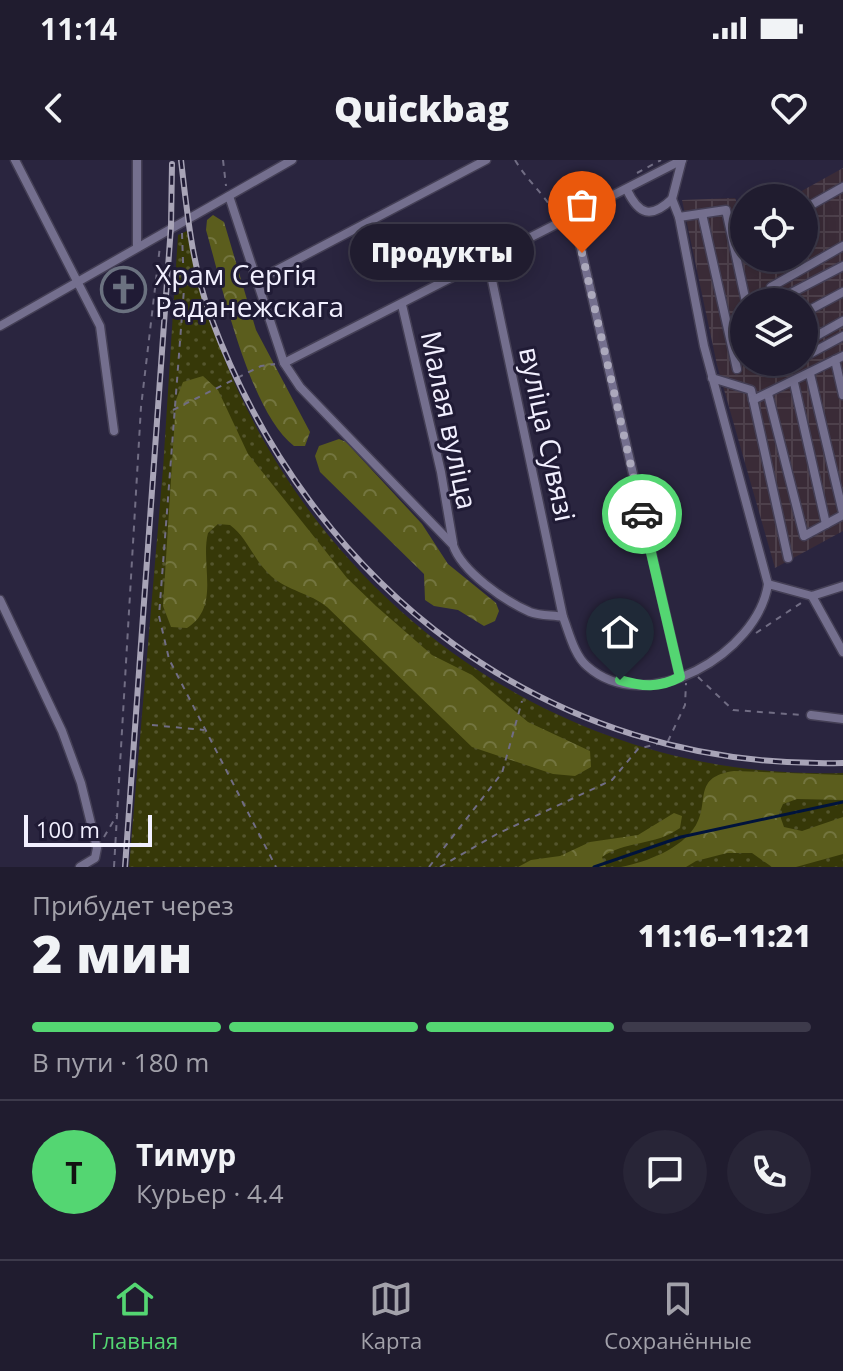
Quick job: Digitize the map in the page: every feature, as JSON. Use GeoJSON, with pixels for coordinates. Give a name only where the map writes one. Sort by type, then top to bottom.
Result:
{"type":"FeatureCollection","features":[{"type":"Feature","properties":{"kind":"street"},"geometry":{"type":"LineString","coordinates":[[15,160],[100,326],[114,431]]}},
{"type":"Feature","properties":{"kind":"street"},"geometry":{"type":"LineString","coordinates":[[137,160],[137,246]]}},
{"type":"Feature","properties":{"kind":"street"},"geometry":{"type":"LineString","coordinates":[[0,326],[292,160]]}},
{"type":"Feature","properties":{"kind":"street"},"geometry":{"type":"LineString","coordinates":[[256,281],[486,160]]}},
{"type":"Feature","properties":{"kind":"street"},"geometry":{"type":"LineString","coordinates":[[284,363],[682,160]]}},
{"type":"Feature","properties":{"kind":"street"},"geometry":{"type":"LineString","coordinates":[[682,160],[672,199],[679,217],[712,378],[768,584],[812,596],[843,586]]}},
{"type":"Feature","properties":{"kind":"street"},"geometry":{"type":"LineString","coordinates":[[818,201],[843,187]]}},
{"type":"Feature","properties":{"kind":"street"},"geometry":{"type":"LineString","coordinates":[[627,190],[637,209],[644,213],[654,213],[672,199]]}},
{"type":"Feature","properties":{"kind":"street"},"geometry":{"type":"LineString","coordinates":[[229,196],[284,363],[300,387],[453,545],[457,557],[532,613],[563,617]]}},
{"type":"Feature","properties":{"kind":"street"},"geometry":{"type":"LineString","coordinates":[[679,217],[726,210],[743,288]]}},
{"type":"Feature","properties":{"kind":"street"},"geometry":{"type":"LineString","coordinates":[[579,212],[575,223],[680,677]]}},
{"type":"Feature","properties":{"kind":"street"},"geometry":{"type":"LineString","coordinates":[[702,214],[730,338]]}},
{"type":"Feature","properties":{"kind":"street"},"geometry":{"type":"LineString","coordinates":[[771,287],[843,247]]}},
{"type":"Feature","properties":{"kind":"street","name":"вуліца Сувязі"},"geometry":{"type":"LineString","coordinates":[[488,261],[563,617],[585,665],[600,675],[640,686],[664,685],[732,648],[756,619],[768,584]]}},
{"type":"Feature","properties":{"kind":"street"},"geometry":{"type":"LineString","coordinates":[[801,288],[843,266]]}},
{"type":"Feature","properties":{"kind":"street"},"geometry":{"type":"LineString","coordinates":[[818,305],[843,292]]}},
{"type":"Feature","properties":{"kind":"street","name":"Малая вуліца"},"geometry":{"type":"LineString","coordinates":[[402,305],[441,472],[453,545]]}},
{"type":"Feature","properties":{"kind":"street"},"geometry":{"type":"LineString","coordinates":[[818,335],[843,321]]}},
{"type":"Feature","properties":{"kind":"street"},"geometry":{"type":"LineString","coordinates":[[818,349],[843,336]]}},
{"type":"Feature","properties":{"kind":"street"},"geometry":{"type":"LineString","coordinates":[[818,370],[839,358],[843,395]]}},
{"type":"Feature","properties":{"kind":"street"},"geometry":{"type":"LineString","coordinates":[[753,400],[806,376]]}},
{"type":"Feature","properties":{"kind":"street"},"geometry":{"type":"LineString","coordinates":[[768,394],[804,536],[843,514],[810,376]]}},
{"type":"Feature","properties":{"kind":"street"},"geometry":{"type":"LineString","coordinates":[[712,378],[751,390],[788,558]]}},
{"type":"Feature","properties":{"kind":"street"},"geometry":{"type":"LineString","coordinates":[[794,383],[826,524]]}},
{"type":"Feature","properties":{"kind":"street"},"geometry":{"type":"LineString","coordinates":[[812,596],[843,652]]}},
{"type":"Feature","properties":{"kind":"street"},"geometry":{"type":"LineString","coordinates":[[0,600],[62,731],[81,783],[97,848],[95,858],[80,867]]}},
{"type":"Feature","properties":{"kind":"street"},"geometry":{"type":"LineString","coordinates":[[811,715],[843,719]]}},
{"type":"Feature","properties":{"kind":"path"},"geometry":{"type":"LineString","coordinates":[[223,160],[229,196]]}},
{"type":"Feature","properties":{"kind":"path"},"geometry":{"type":"LineString","coordinates":[[515,160],[527,181],[540,186],[557,216]]}},
{"type":"Feature","properties":{"kind":"path"},"geometry":{"type":"LineString","coordinates":[[185,219],[181,238],[184,289],[159,616],[169,659],[276,867]]}},
{"type":"Feature","properties":{"kind":"path"},"geometry":{"type":"LineString","coordinates":[[114,867],[141,407],[162,232]]}},
{"type":"Feature","properties":{"kind":"path"},"geometry":{"type":"LineString","coordinates":[[173,410],[261,366],[284,363]]}},
{"type":"Feature","properties":{"kind":"path"},"geometry":{"type":"LineString","coordinates":[[746,639],[812,596]]}},
{"type":"Feature","properties":{"kind":"path"},"geometry":{"type":"LineString","coordinates":[[691,671],[733,710],[811,715]]}},
{"type":"Feature","properties":{"kind":"path"},"geometry":{"type":"LineString","coordinates":[[440,867],[497,834],[612,780],[638,749],[668,741],[685,705],[691,671]]}},
{"type":"Feature","properties":{"kind":"path"},"geometry":{"type":"LineString","coordinates":[[429,867],[502,773],[522,701]]}},
{"type":"Feature","properties":{"kind":"path"},"geometry":{"type":"LineString","coordinates":[[152,725],[205,730]]}},
{"type":"Feature","properties":{"kind":"path"},"geometry":{"type":"LineString","coordinates":[[97,848],[118,812]]}},
{"type":"Feature","properties":{"kind":"shaded area"},"geometry":{"type":"Polygon","coordinates":[[[843,168],[843,531],[775,568],[717,365],[682,200],[730,198],[730,272],[818,272],[818,184],[814,184],[843,168]]]}},
{"type":"Feature","properties":{"kind":"shaded area"},"geometry":{"type":"Polygon","coordinates":[[[187,231],[219,345],[269,450],[335,544],[416,624],[508,689],[612,737],[724,766],[843,773],[843,867],[129,867],[163,469],[178,235],[187,231]]]}},
{"type":"Feature","properties":{"kind":"green space"},"geometry":{"type":"Polygon","coordinates":[[[213,215],[224,222],[256,330],[310,432],[305,446],[294,446],[278,429],[251,377],[239,346],[206,230],[207,220],[213,215]]]}},
{"type":"Feature","properties":{"kind":"green space"},"geometry":{"type":"Polygon","coordinates":[[[203,376],[218,390],[248,454],[347,578],[432,655],[472,675],[528,722],[590,751],[591,767],[575,776],[553,774],[472,747],[327,607],[271,576],[230,525],[218,524],[208,533],[204,609],[187,628],[171,627],[163,606],[176,400],[183,382],[203,376]]]}},
{"type":"Feature","properties":{"kind":"green space"},"geometry":{"type":"Polygon","coordinates":[[[339,439],[346,442],[422,524],[448,564],[496,603],[499,611],[495,621],[484,626],[458,610],[434,606],[425,600],[424,574],[320,472],[315,456],[319,446],[339,439]]]}},
{"type":"Feature","properties":{"kind":"green space"},"geometry":{"type":"Polygon","coordinates":[[[734,771],[843,775],[843,800],[797,799],[783,804],[779,813],[784,827],[802,831],[843,817],[843,854],[796,867],[772,867],[752,853],[727,853],[696,861],[686,867],[621,867],[652,858],[682,841],[700,816],[707,784],[721,774],[734,771]]]}},
{"type":"Feature","properties":{"kind":"green space"},"geometry":{"type":"Polygon","coordinates":[[[674,813],[682,816],[680,828],[660,838],[611,852],[602,857],[606,867],[518,867],[531,860],[560,856],[590,842],[638,835],[674,813]]]}},
{"type":"Feature","properties":{"kind":"waterway"},"geometry":{"type":"LineString","coordinates":[[594,867],[681,837],[843,802]]}},
{"type":"Feature","properties":{"kind":"railway"},"geometry":{"type":"LineString","coordinates":[[181,160],[191,238],[204,296],[254,413],[310,501],[376,578],[453,644],[539,696],[634,735],[735,757],[843,763]]}},
{"type":"Feature","properties":{"kind":"railway"},"geometry":{"type":"LineString","coordinates":[[125,867],[171,226],[172,164]]}},
{"type":"Feature","properties":{"kind":"way so far"},"geometry":{"type":"LineString","coordinates":[[582,253],[642,514]]}},
{"type":"Feature","properties":{"kind":"place","name":"Продукты"},"geometry":{"type":"Point","coordinates":[582,253]}},
{"type":"Feature","properties":{"kind":"place","name":"Храм Сергія Раданежскага"},"geometry":{"type":"Point","coordinates":[124,290]}},
{"type":"Feature","properties":{"kind":"route"},"geometry":{"type":"LineString","coordinates":[[620,680],[640,686],[664,685],[680,677],[642,514]]}}]}
